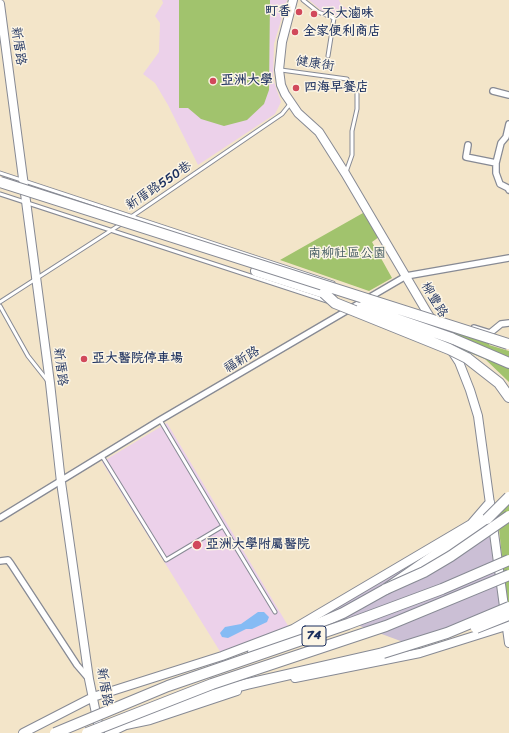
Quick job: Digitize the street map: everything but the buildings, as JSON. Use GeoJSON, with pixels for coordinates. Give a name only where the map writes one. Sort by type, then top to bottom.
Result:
{"type":"FeatureCollection","features":[{"type":"Feature","properties":{"kind":"highway"},"geometry":{"type":"LineString","coordinates":[[0,182],[509,345]]}},
{"type":"Feature","properties":{"kind":"highway"},"geometry":{"type":"LineString","coordinates":[[0,188],[324,293],[451,338],[507,363]]}},
{"type":"Feature","properties":{"kind":"highway"},"geometry":{"type":"LineString","coordinates":[[324,293],[335,303],[449,349],[467,358],[499,383],[509,397]]}},
{"type":"Feature","properties":{"kind":"highway"},"geometry":{"type":"LineString","coordinates":[[118,706],[165,685],[232,661],[344,613],[386,589],[487,519],[509,497]]}},
{"type":"Feature","properties":{"kind":"highway"},"geometry":{"type":"LineString","coordinates":[[386,589],[424,572],[451,556],[509,516]]}},
{"type":"Feature","properties":{"kind":"highway","name":"74"},"geometry":{"type":"LineString","coordinates":[[55,733],[168,686],[435,592],[509,560]]}},
{"type":"Feature","properties":{"kind":"highway","name":"74"},"geometry":{"type":"LineString","coordinates":[[88,733],[212,684],[386,626],[509,575]]}},
{"type":"Feature","properties":{"kind":"highway"},"geometry":{"type":"LineString","coordinates":[[383,653],[447,633],[509,607]]}},
{"type":"Feature","properties":{"kind":"highway"},"geometry":{"type":"LineString","coordinates":[[125,718],[142,717],[194,698],[420,645],[477,628],[509,615]]}},
{"type":"Feature","properties":{"kind":"street","name":"柳豐路"},"geometry":{"type":"LineString","coordinates":[[293,0],[282,42],[279,70],[281,85],[290,104],[319,132],[345,173],[429,316],[459,362],[478,416],[509,643]]}},
{"type":"Feature","properties":{"kind":"street","name":"新厝路"},"geometry":{"type":"LineString","coordinates":[[0,4],[22,180],[50,383],[60,482],[89,679],[100,733]]}},
{"type":"Feature","properties":{"kind":"street"},"geometry":{"type":"LineString","coordinates":[[493,91],[509,96]]}},
{"type":"Feature","properties":{"kind":"street"},"geometry":{"type":"LineString","coordinates":[[509,124],[507,138],[501,143],[496,163],[496,173],[500,184],[509,190]]}},
{"type":"Feature","properties":{"kind":"street"},"geometry":{"type":"LineString","coordinates":[[468,145],[466,157],[496,163]]}},
{"type":"Feature","properties":{"kind":"street","name":"福新路"},"geometry":{"type":"LineString","coordinates":[[0,518],[160,420],[406,276],[509,258]]}},
{"type":"Feature","properties":{"kind":"street"},"geometry":{"type":"LineString","coordinates":[[429,316],[490,333],[501,324],[509,323]]}},
{"type":"Feature","properties":{"kind":"street"},"geometry":{"type":"LineString","coordinates":[[23,733],[93,698],[222,656],[292,629],[471,524],[490,502]]}},
{"type":"Feature","properties":{"kind":"street"},"geometry":{"type":"LineString","coordinates":[[0,560],[8,560],[11,564],[77,665],[89,679]]}},
{"type":"Feature","properties":{"kind":"street"},"geometry":{"type":"LineString","coordinates":[[109,733],[126,725],[150,720],[247,688],[420,653],[506,626]]}},
{"type":"Feature","properties":{"kind":"lane"},"geometry":{"type":"LineString","coordinates":[[303,0],[318,12],[334,18],[328,56]]}},
{"type":"Feature","properties":{"kind":"lane","name":"健康街"},"geometry":{"type":"LineString","coordinates":[[279,70],[347,79]]}},
{"type":"Feature","properties":{"kind":"lane"},"geometry":{"type":"LineString","coordinates":[[345,173],[352,155],[352,131],[357,109],[357,90],[351,89]]}},
{"type":"Feature","properties":{"kind":"lane","name":"新厝路550巷"},"geometry":{"type":"LineString","coordinates":[[0,302],[131,217],[282,114],[290,104]]}},
{"type":"Feature","properties":{"kind":"lane"},"geometry":{"type":"LineString","coordinates":[[0,172],[131,217],[334,283]]}},
{"type":"Feature","properties":{"kind":"lane"},"geometry":{"type":"LineString","coordinates":[[0,194],[350,308],[450,348]]}},
{"type":"Feature","properties":{"kind":"lane"},"geometry":{"type":"LineString","coordinates":[[356,291],[429,316]]}},
{"type":"Feature","properties":{"kind":"lane"},"geometry":{"type":"LineString","coordinates":[[0,306],[28,356],[50,383]]}},
{"type":"Feature","properties":{"kind":"lane"},"geometry":{"type":"LineString","coordinates":[[160,420],[275,612]]}},
{"type":"Feature","properties":{"kind":"lane"},"geometry":{"type":"LineString","coordinates":[[102,456],[166,560],[223,526]]}},
{"type":"Feature","properties":{"kind":"shaded area","name":"亞洲大學"},"geometry":{"type":"Polygon","coordinates":[[[162,0],[287,0],[274,44],[273,79],[281,102],[275,114],[198,165],[168,105],[155,83],[143,74],[159,52],[160,23],[155,16],[163,3],[162,0]]]}},
{"type":"Feature","properties":{"kind":"shaded area"},"geometry":{"type":"Polygon","coordinates":[[[309,0],[339,0],[341,5],[348,9],[344,18],[333,16],[323,12],[309,0]]]}},
{"type":"Feature","properties":{"kind":"shaded area","name":"亞洲大學附屬醫院"},"geometry":{"type":"Polygon","coordinates":[[[167,423],[290,629],[221,653],[102,462],[167,423]]]}},
{"type":"Feature","properties":{"kind":"shaded area"},"geometry":{"type":"Polygon","coordinates":[[[486,511],[500,609],[406,643],[322,612],[486,511]]]}},
{"type":"Feature","properties":{"kind":"green space","name":"亞洲大學"},"geometry":{"type":"Polygon","coordinates":[[[179,0],[270,0],[269,90],[264,104],[247,120],[224,126],[201,119],[188,108],[179,108],[179,0]]]}},
{"type":"Feature","properties":{"kind":"green space","name":"南柳社區公園"},"geometry":{"type":"Polygon","coordinates":[[[363,213],[379,237],[372,242],[392,278],[369,291],[280,260],[363,213]]]}},
{"type":"Feature","properties":{"kind":"green space"},"geometry":{"type":"Polygon","coordinates":[[[440,321],[491,336],[489,345],[509,351],[509,382],[485,359],[451,345],[440,321]]]}},
{"type":"Feature","properties":{"kind":"green space"},"geometry":{"type":"Polygon","coordinates":[[[509,503],[508,612],[499,529],[495,517],[509,503]]]}},
{"type":"Feature","properties":{"kind":"water"},"geometry":{"type":"Polygon","coordinates":[[[258,612],[264,612],[269,617],[267,622],[252,629],[246,629],[228,638],[222,637],[220,633],[225,627],[241,624],[258,612]]]}},
{"type":"Feature","properties":{"kind":"place","name":"町香"},"geometry":{"type":"Point","coordinates":[299,12]}},
{"type":"Feature","properties":{"kind":"place","name":"不大滷味"},"geometry":{"type":"Point","coordinates":[314,14]}},
{"type":"Feature","properties":{"kind":"place","name":"全家便利商店"},"geometry":{"type":"Point","coordinates":[295,32]}},
{"type":"Feature","properties":{"kind":"place","name":"亞洲大學"},"geometry":{"type":"Point","coordinates":[213,81]}},
{"type":"Feature","properties":{"kind":"place","name":"四海早餐店"},"geometry":{"type":"Point","coordinates":[296,88]}},
{"type":"Feature","properties":{"kind":"place","name":"亞大醫院停車場"},"geometry":{"type":"Point","coordinates":[84,359]}},
{"type":"Feature","properties":{"kind":"place","name":"亞洲大學附屬醫院"},"geometry":{"type":"Point","coordinates":[197,545]}}]}
